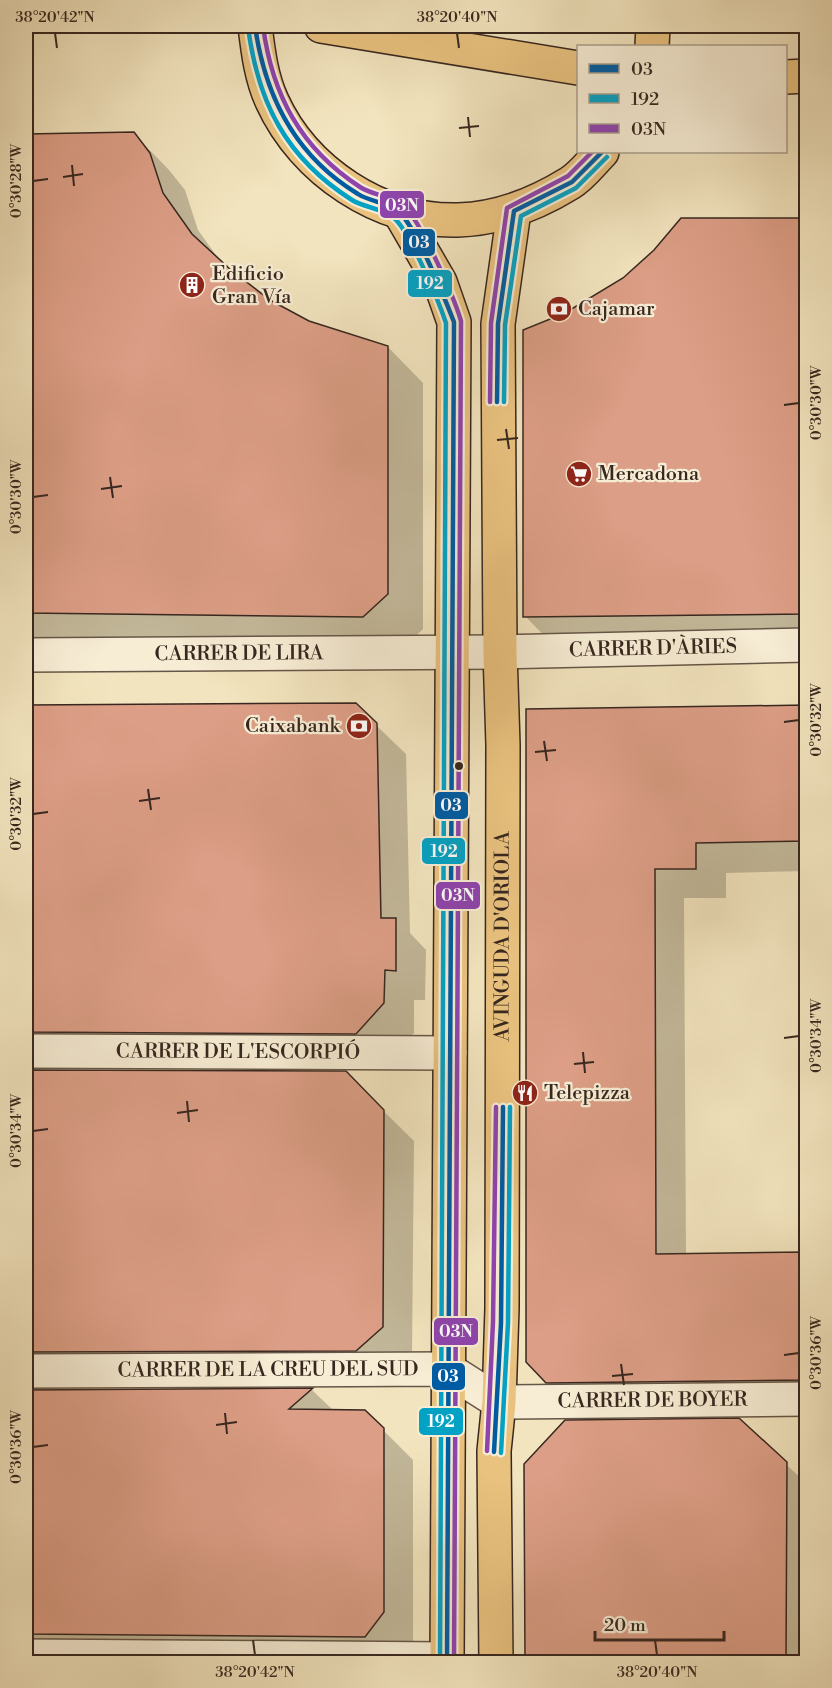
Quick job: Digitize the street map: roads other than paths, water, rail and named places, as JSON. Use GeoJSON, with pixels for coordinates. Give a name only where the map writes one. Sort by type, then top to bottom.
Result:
{"type":"FeatureCollection","features":[{"type":"Feature","properties":{"kind":"main road"},"geometry":{"type":"LineString","coordinates":[[255,26],[258,58],[272,101],[293,138],[324,171],[360,196],[400,213],[458,220],[514,211],[572,182],[601,153]]}},
{"type":"Feature","properties":{"kind":"main road"},"geometry":{"type":"LineString","coordinates":[[321,26],[577,68]]}},
{"type":"Feature","properties":{"kind":"main road"},"geometry":{"type":"LineString","coordinates":[[652,45],[653,26]]}},
{"type":"Feature","properties":{"kind":"main road"},"geometry":{"type":"LineString","coordinates":[[787,77],[807,76]]}},
{"type":"Feature","properties":{"kind":"main road","name":"AVINGUDA D'ORIOLA"},"geometry":{"type":"LineString","coordinates":[[496,1662],[494,1451],[499,1402],[502,1308],[503,805],[498,324],[514,211]]}},
{"type":"Feature","properties":{"kind":"main road"},"geometry":{"type":"LineString","coordinates":[[400,213],[440,282],[453,322],[447,1660]]}},
{"type":"Feature","properties":{"kind":"street","name":"CARRER D'ÀRIES"},"geometry":{"type":"LineString","coordinates":[[451,652],[807,645]]}},
{"type":"Feature","properties":{"kind":"street","name":"CARRER DE LIRA"},"geometry":{"type":"LineString","coordinates":[[26,655],[451,652]]}},
{"type":"Feature","properties":{"kind":"street","name":"CARRER DE L'ESCORPIÓ"},"geometry":{"type":"LineString","coordinates":[[26,1051],[450,1053]]}},
{"type":"Feature","properties":{"kind":"street"},"geometry":{"type":"LineString","coordinates":[[447,1369],[499,1402]]}},
{"type":"Feature","properties":{"kind":"street","name":"CARRER DE LA CREU DEL SUD"},"geometry":{"type":"LineString","coordinates":[[26,1371],[447,1369]]}},
{"type":"Feature","properties":{"kind":"street","name":"CARRER DE BOYER"},"geometry":{"type":"LineString","coordinates":[[499,1402],[807,1398]]}},
{"type":"Feature","properties":{"kind":"street"},"geometry":{"type":"LineString","coordinates":[[26,1656],[447,1660]]}},
{"type":"Feature","properties":{"kind":"place","name":"Edificio Gran Vía"},"geometry":{"type":"Point","coordinates":[192,285]}},
{"type":"Feature","properties":{"kind":"place","name":"Cajamar"},"geometry":{"type":"Point","coordinates":[559,309]}},
{"type":"Feature","properties":{"kind":"place","name":"Mercadona"},"geometry":{"type":"Point","coordinates":[579,474]}},
{"type":"Feature","properties":{"kind":"place","name":"Caixabank"},"geometry":{"type":"Point","coordinates":[359,726]}},
{"type":"Feature","properties":{"kind":"place","name":"Telepizza"},"geometry":{"type":"Point","coordinates":[525,1093]}}]}
